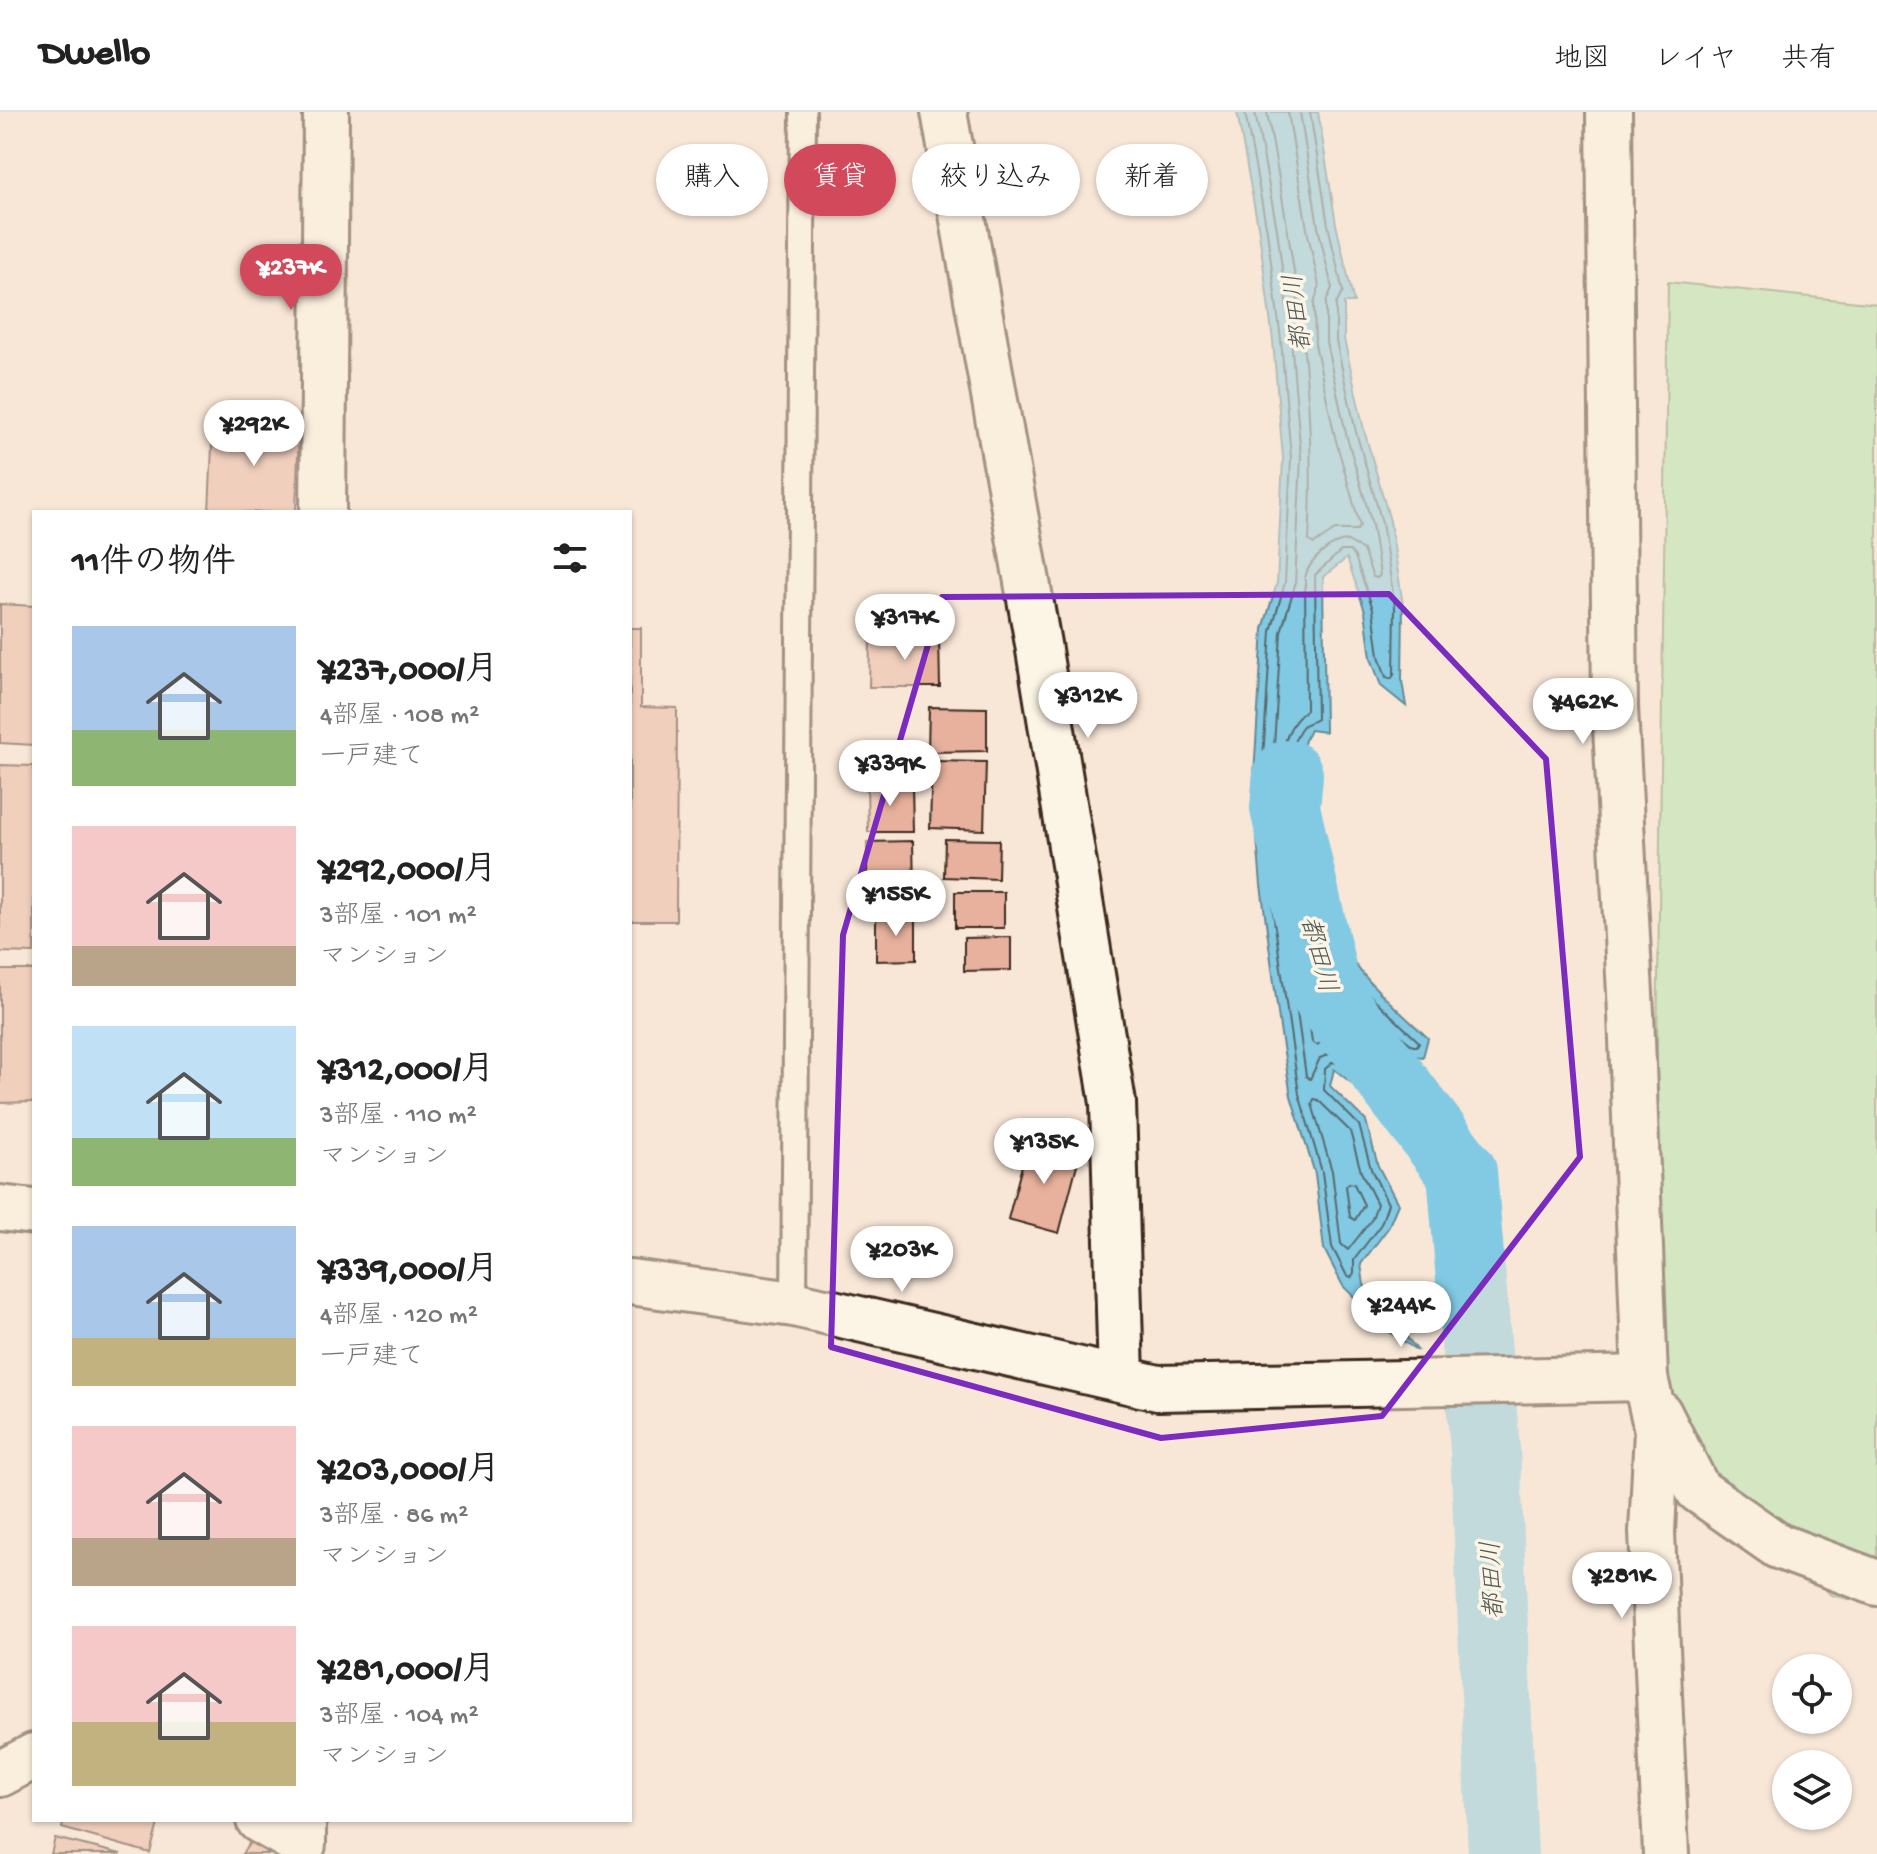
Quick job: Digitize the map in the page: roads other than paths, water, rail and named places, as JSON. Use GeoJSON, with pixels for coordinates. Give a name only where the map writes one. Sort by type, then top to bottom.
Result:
{"type":"FeatureCollection","features":[{"type":"Feature","properties":{"kind":"street"},"geometry":{"type":"LineString","coordinates":[[323,510],[326,112]]}},
{"type":"Feature","properties":{"kind":"street"},"geometry":{"type":"LineString","coordinates":[[944,112],[1038,644],[1113,1103],[1140,1383]]}},
{"type":"Feature","properties":{"kind":"street"},"geometry":{"type":"LineString","coordinates":[[1609,112],[1615,708],[1645,1378],[1657,1430],[1652,1532],[1666,1854]]}},
{"type":"Feature","properties":{"kind":"street"},"geometry":{"type":"LineString","coordinates":[[0,1208],[32,1212]]}},
{"type":"Feature","properties":{"kind":"street"},"geometry":{"type":"LineString","coordinates":[[632,1282],[794,1304],[1140,1383],[1645,1378]]}},
{"type":"Feature","properties":{"kind":"street"},"geometry":{"type":"LineString","coordinates":[[1645,1378],[1666,1431],[1698,1490],[1778,1546],[1877,1583]]}},
{"type":"Feature","properties":{"kind":"street"},"geometry":{"type":"LineString","coordinates":[[0,1774],[32,1757]]}},
{"type":"Feature","properties":{"kind":"street"},"geometry":{"type":"LineString","coordinates":[[263,1822],[303,1845],[303,1822]]}},
{"type":"Feature","properties":{"kind":"lane"},"geometry":{"type":"LineString","coordinates":[[794,1304],[803,112]]}},
{"type":"Feature","properties":{"kind":"water"},"geometry":{"type":"Polygon","coordinates":[[[1237,112],[1318,112],[1336,224],[1354,303],[1344,303],[1344,339],[1364,430],[1390,521],[1403,605],[1402,681],[1406,706],[1381,686],[1371,658],[1365,611],[1347,558],[1323,577],[1325,732],[1310,730],[1301,750],[1294,799],[1304,926],[1322,904],[1342,945],[1366,978],[1428,1038],[1423,1057],[1412,1056],[1361,1012],[1358,1071],[1365,1094],[1334,1069],[1330,1086],[1366,1121],[1378,1166],[1398,1204],[1388,1228],[1361,1264],[1364,1285],[1418,1351],[1389,1332],[1343,1286],[1324,1249],[1315,1174],[1291,1096],[1280,1028],[1261,885],[1253,791],[1263,629],[1277,583],[1283,458],[1273,341],[1259,232],[1237,112]]]}},
{"type":"Feature","properties":{"kind":"waterway","name":"都田川"},"geometry":{"type":"LineString","coordinates":[[1288,775],[1285,808],[1327,995],[1462,1172],[1485,1449],[1503,1854]]}}]}
